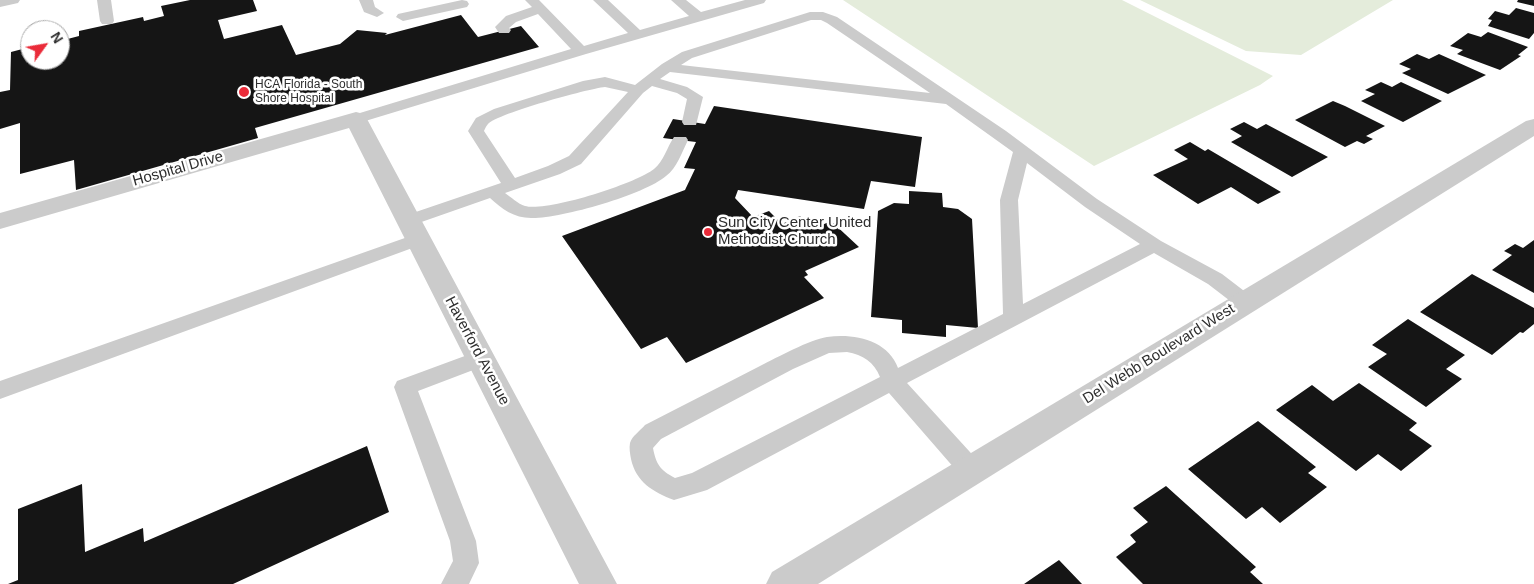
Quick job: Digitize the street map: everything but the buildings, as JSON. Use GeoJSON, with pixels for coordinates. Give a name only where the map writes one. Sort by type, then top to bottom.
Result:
{"type":"FeatureCollection","features":[{"type":"Feature","properties":{"kind":"street","name":"Hospital Drive"},"geometry":{"type":"LineString","coordinates":[[0,221],[356,119]]}},
{"type":"Feature","properties":{"kind":"street","name":"Haverford Avenue"},"geometry":{"type":"LineString","coordinates":[[356,119],[598,584]]}},
{"type":"Feature","properties":{"kind":"street","name":"Del Webb Boulevard West"},"geometry":{"type":"LineString","coordinates":[[785,584],[1534,126]]}},
{"type":"Feature","properties":{"kind":"lane"},"geometry":{"type":"LineString","coordinates":[[104,0],[106,21]]}},
{"type":"Feature","properties":{"kind":"lane"},"geometry":{"type":"LineString","coordinates":[[366,0],[369,9],[376,13]]}},
{"type":"Feature","properties":{"kind":"lane"},"geometry":{"type":"LineString","coordinates":[[403,16],[422,14],[461,2],[478,0]]}},
{"type":"Feature","properties":{"kind":"lane"},"geometry":{"type":"LineString","coordinates":[[600,0],[638,35]]}},
{"type":"Feature","properties":{"kind":"lane"},"geometry":{"type":"LineString","coordinates":[[678,0],[699,17]]}},
{"type":"Feature","properties":{"kind":"lane"},"geometry":{"type":"LineString","coordinates":[[356,119],[759,0]]}},
{"type":"Feature","properties":{"kind":"lane"},"geometry":{"type":"LineString","coordinates":[[504,30],[502,27],[511,18],[536,4],[581,52]]}},
{"type":"Feature","properties":{"kind":"lane"},"geometry":{"type":"LineString","coordinates":[[0,390],[414,230],[492,191],[554,170],[575,160],[644,85],[667,67],[687,55],[810,16],[822,16],[832,20],[1000,134],[1091,203],[1154,245],[1215,279],[1245,302]]}},
{"type":"Feature","properties":{"kind":"lane"},"geometry":{"type":"LineString","coordinates":[[522,52],[535,65]]}},
{"type":"Feature","properties":{"kind":"lane"},"geometry":{"type":"LineString","coordinates":[[667,67],[760,80],[949,100]]}},
{"type":"Feature","properties":{"kind":"lane"},"geometry":{"type":"LineString","coordinates":[[510,185],[476,131],[482,121],[500,112],[588,84],[605,82],[682,90],[695,97],[690,122]]}},
{"type":"Feature","properties":{"kind":"lane"},"geometry":{"type":"LineString","coordinates":[[492,191],[522,212],[546,212],[589,201],[642,183],[661,172],[680,140]]}},
{"type":"Feature","properties":{"kind":"lane"},"geometry":{"type":"LineString","coordinates":[[1013,318],[1009,200],[1022,151]]}},
{"type":"Feature","properties":{"kind":"lane"},"geometry":{"type":"LineString","coordinates":[[971,470],[892,381],[884,362],[865,347],[847,344],[826,345],[785,363],[653,432],[641,445],[642,462],[653,480],[674,489],[698,482],[892,381],[1013,318],[1154,245]]}},
{"type":"Feature","properties":{"kind":"lane"},"geometry":{"type":"LineString","coordinates":[[454,584],[466,563],[463,541],[405,387],[481,358]]}},
{"type":"Feature","properties":{"kind":"green space"},"geometry":{"type":"Polygon","coordinates":[[[843,0],[1122,0],[1273,76],[1260,85],[1094,166],[843,0]]]}},
{"type":"Feature","properties":{"kind":"green space"},"geometry":{"type":"Polygon","coordinates":[[[1140,0],[1393,0],[1301,55],[1246,51],[1140,0]]]}},
{"type":"Feature","properties":{"kind":"place","name":"HCA Florida - South Shore Hospital"},"geometry":{"type":"Point","coordinates":[244,92]}},
{"type":"Feature","properties":{"kind":"place","name":"Sun City Center United Methodist Church"},"geometry":{"type":"Point","coordinates":[708,232]}}]}
